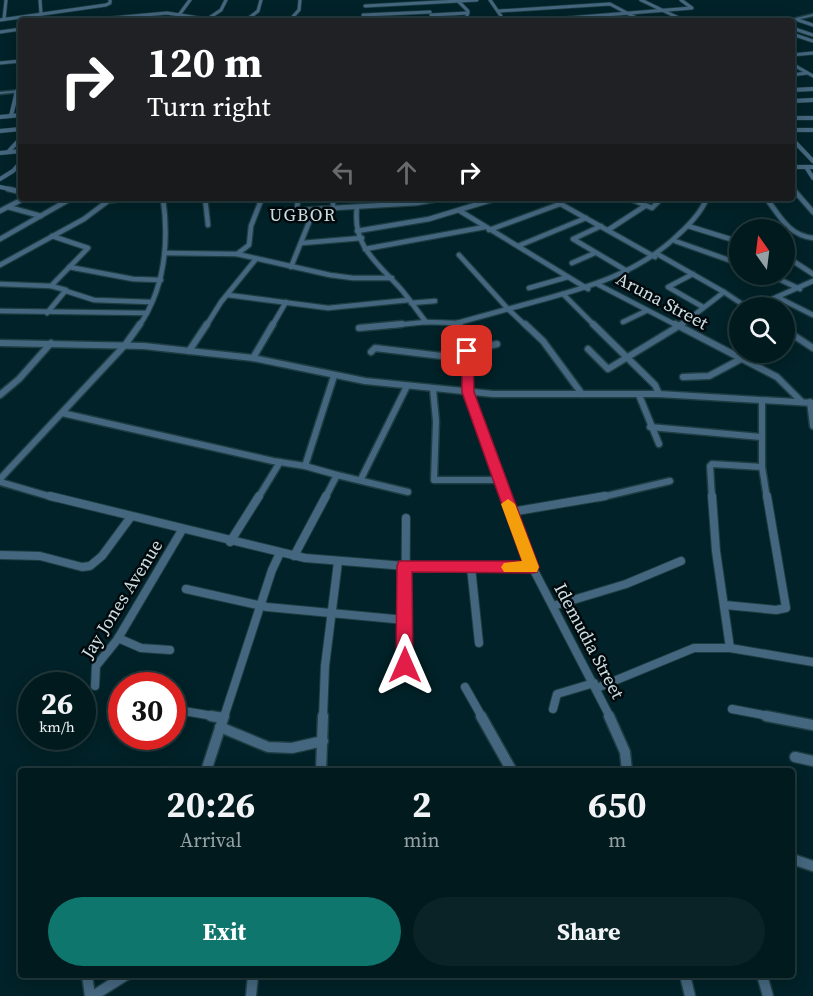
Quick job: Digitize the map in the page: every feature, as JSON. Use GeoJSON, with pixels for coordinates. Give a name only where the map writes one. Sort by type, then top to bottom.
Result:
{"type":"FeatureCollection","features":[{"type":"Feature","properties":{"kind":"street"},"geometry":{"type":"LineString","coordinates":[[6,0],[2,20],[109,4],[110,0]]}},
{"type":"Feature","properties":{"kind":"street"},"geometry":{"type":"LineString","coordinates":[[40,0],[41,14]]}},
{"type":"Feature","properties":{"kind":"street"},"geometry":{"type":"LineString","coordinates":[[74,0],[76,9]]}},
{"type":"Feature","properties":{"kind":"street"},"geometry":{"type":"LineString","coordinates":[[179,15],[190,0]]}},
{"type":"Feature","properties":{"kind":"street"},"geometry":{"type":"LineString","coordinates":[[104,18],[179,15],[209,18],[221,10],[226,0]]}},
{"type":"Feature","properties":{"kind":"street"},"geometry":{"type":"LineString","coordinates":[[248,18],[258,11],[261,0]]}},
{"type":"Feature","properties":{"kind":"street"},"geometry":{"type":"LineString","coordinates":[[291,18],[299,10],[300,0]]}},
{"type":"Feature","properties":{"kind":"street"},"geometry":{"type":"LineString","coordinates":[[365,6],[414,1],[424,3],[477,0]]}},
{"type":"Feature","properties":{"kind":"street"},"geometry":{"type":"LineString","coordinates":[[490,0],[499,11],[500,18]]}},
{"type":"Feature","properties":{"kind":"street"},"geometry":{"type":"LineString","coordinates":[[641,0],[679,18]]}},
{"type":"Feature","properties":{"kind":"street"},"geometry":{"type":"LineString","coordinates":[[572,18],[692,8],[681,0]]}},
{"type":"Feature","properties":{"kind":"street"},"geometry":{"type":"LineString","coordinates":[[361,18],[366,1]]}},
{"type":"Feature","properties":{"kind":"street"},"geometry":{"type":"LineString","coordinates":[[458,1],[468,13]]}},
{"type":"Feature","properties":{"kind":"street"},"geometry":{"type":"LineString","coordinates":[[424,3],[431,14],[430,18]]}},
{"type":"Feature","properties":{"kind":"street"},"geometry":{"type":"LineString","coordinates":[[499,11],[610,3],[636,18]]}},
{"type":"Feature","properties":{"kind":"street"},"geometry":{"type":"LineString","coordinates":[[363,15],[468,13]]}},
{"type":"Feature","properties":{"kind":"street"},"geometry":{"type":"LineString","coordinates":[[467,18],[468,13]]}},
{"type":"Feature","properties":{"kind":"street"},"geometry":{"type":"LineString","coordinates":[[396,18],[398,14]]}},
{"type":"Feature","properties":{"kind":"street"},"geometry":{"type":"LineString","coordinates":[[795,20],[813,16]]}},
{"type":"Feature","properties":{"kind":"street"},"geometry":{"type":"LineString","coordinates":[[795,19],[813,16]]}},
{"type":"Feature","properties":{"kind":"street"},"geometry":{"type":"LineString","coordinates":[[804,18],[813,23]]}},
{"type":"Feature","properties":{"kind":"street"},"geometry":{"type":"LineString","coordinates":[[798,20],[813,23]]}},
{"type":"Feature","properties":{"kind":"street"},"geometry":{"type":"LineString","coordinates":[[0,32],[18,29]]}},
{"type":"Feature","properties":{"kind":"street"},"geometry":{"type":"LineString","coordinates":[[795,29],[813,35]]}},
{"type":"Feature","properties":{"kind":"street"},"geometry":{"type":"LineString","coordinates":[[795,35],[813,41]]}},
{"type":"Feature","properties":{"kind":"street"},"geometry":{"type":"LineString","coordinates":[[795,55],[813,53]]}},
{"type":"Feature","properties":{"kind":"street"},"geometry":{"type":"LineString","coordinates":[[0,63],[18,61]]}},
{"type":"Feature","properties":{"kind":"street"},"geometry":{"type":"LineString","coordinates":[[795,66],[811,74]]}},
{"type":"Feature","properties":{"kind":"street"},"geometry":{"type":"LineString","coordinates":[[795,75],[811,74]]}},
{"type":"Feature","properties":{"kind":"street"},"geometry":{"type":"LineString","coordinates":[[795,90],[813,89]]}},
{"type":"Feature","properties":{"kind":"street"},"geometry":{"type":"LineString","coordinates":[[0,92],[18,90]]}},
{"type":"Feature","properties":{"kind":"street"},"geometry":{"type":"LineString","coordinates":[[800,90],[812,102]]}},
{"type":"Feature","properties":{"kind":"street"},"geometry":{"type":"LineString","coordinates":[[11,116],[18,96]]}},
{"type":"Feature","properties":{"kind":"street"},"geometry":{"type":"LineString","coordinates":[[795,101],[812,102]]}},
{"type":"Feature","properties":{"kind":"street"},"geometry":{"type":"LineString","coordinates":[[0,117],[18,115]]}},
{"type":"Feature","properties":{"kind":"street"},"geometry":{"type":"LineString","coordinates":[[795,118],[813,118]]}},
{"type":"Feature","properties":{"kind":"street"},"geometry":{"type":"LineString","coordinates":[[0,131],[18,129]]}},
{"type":"Feature","properties":{"kind":"street"},"geometry":{"type":"LineString","coordinates":[[795,130],[813,130]]}},
{"type":"Feature","properties":{"kind":"street"},"geometry":{"type":"LineString","coordinates":[[8,152],[18,141]]}},
{"type":"Feature","properties":{"kind":"street"},"geometry":{"type":"LineString","coordinates":[[795,142],[813,161]]}},
{"type":"Feature","properties":{"kind":"street"},"geometry":{"type":"LineString","coordinates":[[0,153],[18,151]]}},
{"type":"Feature","properties":{"kind":"street"},"geometry":{"type":"LineString","coordinates":[[795,152],[804,152]]}},
{"type":"Feature","properties":{"kind":"street"},"geometry":{"type":"LineString","coordinates":[[0,179],[18,165]]}},
{"type":"Feature","properties":{"kind":"street"},"geometry":{"type":"LineString","coordinates":[[795,167],[813,167]]}},
{"type":"Feature","properties":{"kind":"street"},"geometry":{"type":"LineString","coordinates":[[806,167],[813,178]]}},
{"type":"Feature","properties":{"kind":"street"},"geometry":{"type":"LineString","coordinates":[[0,187],[18,191]]}},
{"type":"Feature","properties":{"kind":"street"},"geometry":{"type":"LineString","coordinates":[[795,191],[813,212]]}},
{"type":"Feature","properties":{"kind":"street"},"geometry":{"type":"LineString","coordinates":[[0,211],[19,201]]}},
{"type":"Feature","properties":{"kind":"street"},"geometry":{"type":"LineString","coordinates":[[0,238],[67,201]]}},
{"type":"Feature","properties":{"kind":"street"},"geometry":{"type":"LineString","coordinates":[[0,265],[84,219],[105,201]]}},
{"type":"Feature","properties":{"kind":"street"},"geometry":{"type":"LineString","coordinates":[[164,201],[168,225],[161,280],[147,313],[125,345],[0,480],[130,518],[294,556],[338,562],[405,566],[532,567]]}},
{"type":"Feature","properties":{"kind":"street"},"geometry":{"type":"LineString","coordinates":[[205,201],[208,225]]}},
{"type":"Feature","properties":{"kind":"street"},"geometry":{"type":"LineString","coordinates":[[237,254],[249,244],[250,226],[261,201]]}},
{"type":"Feature","properties":{"kind":"street"},"geometry":{"type":"LineString","coordinates":[[298,201],[298,210],[428,201]]}},
{"type":"Feature","properties":{"kind":"street"},"geometry":{"type":"LineString","coordinates":[[333,201],[333,208]]}},
{"type":"Feature","properties":{"kind":"street"},"geometry":{"type":"LineString","coordinates":[[357,231],[383,228],[460,211],[489,201]]}},
{"type":"Feature","properties":{"kind":"street"},"geometry":{"type":"LineString","coordinates":[[365,249],[487,228],[554,201]]}},
{"type":"Feature","properties":{"kind":"street"},"geometry":{"type":"LineString","coordinates":[[558,201],[732,297]]}},
{"type":"Feature","properties":{"kind":"street"},"geometry":{"type":"LineString","coordinates":[[634,201],[652,208],[659,201]]}},
{"type":"Feature","properties":{"kind":"street"},"geometry":{"type":"LineString","coordinates":[[359,328],[426,322],[457,322],[588,289],[657,256],[675,241],[705,201]]}},
{"type":"Feature","properties":{"kind":"street"},"geometry":{"type":"LineString","coordinates":[[768,201],[781,221],[798,236],[813,238]]}},
{"type":"Feature","properties":{"kind":"street"},"geometry":{"type":"LineString","coordinates":[[608,230],[645,206]]}},
{"type":"Feature","properties":{"kind":"street"},"geometry":{"type":"LineString","coordinates":[[8,207],[41,216]]}},
{"type":"Feature","properties":{"kind":"street"},"geometry":{"type":"LineString","coordinates":[[357,207],[354,223],[365,249],[372,260],[392,278],[426,322]]}},
{"type":"Feature","properties":{"kind":"street"},"geometry":{"type":"LineString","coordinates":[[291,267],[314,210]]}},
{"type":"Feature","properties":{"kind":"street"},"geometry":{"type":"LineString","coordinates":[[460,211],[588,289]]}},
{"type":"Feature","properties":{"kind":"street"},"geometry":{"type":"LineString","coordinates":[[518,246],[586,218]]}},
{"type":"Feature","properties":{"kind":"street"},"geometry":{"type":"LineString","coordinates":[[601,226],[573,239],[627,271]]}},
{"type":"Feature","properties":{"kind":"street"},"geometry":{"type":"LineString","coordinates":[[688,226],[729,239]]}},
{"type":"Feature","properties":{"kind":"street"},"geometry":{"type":"LineString","coordinates":[[51,286],[88,248],[52,236]]}},
{"type":"Feature","properties":{"kind":"street"},"geometry":{"type":"LineString","coordinates":[[302,243],[362,238]]}},
{"type":"Feature","properties":{"kind":"street"},"geometry":{"type":"LineString","coordinates":[[675,241],[729,260]]}},
{"type":"Feature","properties":{"kind":"street"},"geometry":{"type":"LineString","coordinates":[[165,253],[237,254],[256,260],[353,278],[392,278]]}},
{"type":"Feature","properties":{"kind":"street"},"geometry":{"type":"LineString","coordinates":[[572,262],[595,253]]}},
{"type":"Feature","properties":{"kind":"street"},"geometry":{"type":"LineString","coordinates":[[459,255],[508,309],[543,341],[582,394]]}},
{"type":"Feature","properties":{"kind":"street"},"geometry":{"type":"LineString","coordinates":[[189,351],[256,260]]}},
{"type":"Feature","properties":{"kind":"street"},"geometry":{"type":"LineString","coordinates":[[795,262],[813,274]]}},
{"type":"Feature","properties":{"kind":"street"},"geometry":{"type":"LineString","coordinates":[[69,267],[133,279],[161,280]]}},
{"type":"Feature","properties":{"kind":"street"},"geometry":{"type":"LineString","coordinates":[[693,274],[668,287],[703,307]]}},
{"type":"Feature","properties":{"kind":"street"},"geometry":{"type":"LineString","coordinates":[[529,288],[568,277]]}},
{"type":"Feature","properties":{"kind":"street"},"geometry":{"type":"LineString","coordinates":[[781,297],[813,281]]}},
{"type":"Feature","properties":{"kind":"street"},"geometry":{"type":"LineString","coordinates":[[0,284],[51,286],[94,300],[150,302]]}},
{"type":"Feature","properties":{"kind":"street","name":"Aruna Street"},"geometry":{"type":"LineString","coordinates":[[597,284],[729,353]]}},
{"type":"Feature","properties":{"kind":"street"},"geometry":{"type":"LineString","coordinates":[[791,285],[800,289]]}},
{"type":"Feature","properties":{"kind":"street"},"geometry":{"type":"LineString","coordinates":[[47,313],[66,291]]}},
{"type":"Feature","properties":{"kind":"street"},"geometry":{"type":"LineString","coordinates":[[588,349],[608,369],[678,327],[724,292]]}},
{"type":"Feature","properties":{"kind":"street"},"geometry":{"type":"LineString","coordinates":[[563,294],[655,385],[659,394]]}},
{"type":"Feature","properties":{"kind":"street"},"geometry":{"type":"LineString","coordinates":[[228,295],[328,308],[435,301]]}},
{"type":"Feature","properties":{"kind":"street"},"geometry":{"type":"LineString","coordinates":[[253,358],[286,302]]}},
{"type":"Feature","properties":{"kind":"street"},"geometry":{"type":"LineString","coordinates":[[795,306],[813,315]]}},
{"type":"Feature","properties":{"kind":"street"},"geometry":{"type":"LineString","coordinates":[[0,311],[147,313]]}},
{"type":"Feature","properties":{"kind":"street"},"geometry":{"type":"LineString","coordinates":[[623,322],[646,311]]}},
{"type":"Feature","properties":{"kind":"street"},"geometry":{"type":"LineString","coordinates":[[457,322],[481,348]]}},
{"type":"Feature","properties":{"kind":"street"},"geometry":{"type":"LineString","coordinates":[[795,336],[813,348]]}},
{"type":"Feature","properties":{"kind":"street"},"geometry":{"type":"LineString","coordinates":[[0,343],[125,345],[189,351],[294,365],[334,376],[468,392],[659,394],[812,402],[813,426]]}},
{"type":"Feature","properties":{"kind":"street"},"geometry":{"type":"LineString","coordinates":[[0,395],[19,379],[51,343]]}},
{"type":"Feature","properties":{"kind":"street"},"geometry":{"type":"LineString","coordinates":[[371,352],[375,348],[466,359],[467,351],[497,344]]}},
{"type":"Feature","properties":{"kind":"street","name":"Idemudia Street"},"geometry":{"type":"LineString","coordinates":[[466,359],[468,392],[532,567],[595,686],[625,752],[627,768]]}},
{"type":"Feature","properties":{"kind":"street"},"geometry":{"type":"LineString","coordinates":[[683,377],[709,376],[733,363]]}},
{"type":"Feature","properties":{"kind":"street","name":"Aruna Street"},"geometry":{"type":"LineString","coordinates":[[749,363],[777,377],[802,402]]}},
{"type":"Feature","properties":{"kind":"street"},"geometry":{"type":"LineString","coordinates":[[305,466],[334,376]]}},
{"type":"Feature","properties":{"kind":"street"},"geometry":{"type":"LineString","coordinates":[[361,479],[407,386]]}},
{"type":"Feature","properties":{"kind":"street"},"geometry":{"type":"LineString","coordinates":[[433,388],[436,421],[434,480],[500,480]]}},
{"type":"Feature","properties":{"kind":"street"},"geometry":{"type":"LineString","coordinates":[[639,395],[650,427],[659,444]]}},
{"type":"Feature","properties":{"kind":"street"},"geometry":{"type":"LineString","coordinates":[[725,605],[776,610],[786,608],[762,467],[762,401]]}},
{"type":"Feature","properties":{"kind":"street"},"geometry":{"type":"LineString","coordinates":[[62,413],[305,466],[408,492]]}},
{"type":"Feature","properties":{"kind":"street"},"geometry":{"type":"LineString","coordinates":[[650,427],[761,437]]}},
{"type":"Feature","properties":{"kind":"street"},"geometry":{"type":"LineString","coordinates":[[230,542],[280,462]]}},
{"type":"Feature","properties":{"kind":"street"},"geometry":{"type":"LineString","coordinates":[[730,648],[716,551],[710,466],[712,464],[762,467]]}},
{"type":"Feature","properties":{"kind":"street"},"geometry":{"type":"LineString","coordinates":[[294,556],[337,475]]}},
{"type":"Feature","properties":{"kind":"street"},"geometry":{"type":"LineString","coordinates":[[511,512],[585,501],[670,481]]}},
{"type":"Feature","properties":{"kind":"street"},"geometry":{"type":"LineString","coordinates":[[0,555],[40,555],[82,567],[90,566],[102,556],[130,518]]}},
{"type":"Feature","properties":{"kind":"street"},"geometry":{"type":"LineString","coordinates":[[405,665],[406,518]]}},
{"type":"Feature","properties":{"kind":"street","name":"Jay Jones Avenue"},"geometry":{"type":"LineString","coordinates":[[96,672],[96,666],[118,639],[182,530]]}},
{"type":"Feature","properties":{"kind":"street"},"geometry":{"type":"LineString","coordinates":[[207,768],[272,570],[280,553]]}},
{"type":"Feature","properties":{"kind":"street"},"geometry":{"type":"LineString","coordinates":[[553,606],[626,584],[681,561]]}},
{"type":"Feature","properties":{"kind":"street"},"geometry":{"type":"LineString","coordinates":[[321,768],[325,666],[338,562]]}},
{"type":"Feature","properties":{"kind":"street"},"geometry":{"type":"LineString","coordinates":[[471,567],[479,643]]}},
{"type":"Feature","properties":{"kind":"street"},"geometry":{"type":"LineString","coordinates":[[186,589],[260,607],[405,620]]}},
{"type":"Feature","properties":{"kind":"street"},"geometry":{"type":"LineString","coordinates":[[118,639],[141,648],[170,650]]}},
{"type":"Feature","properties":{"kind":"street"},"geometry":{"type":"LineString","coordinates":[[553,709],[557,694],[595,686],[694,648],[730,648],[813,662]]}},
{"type":"Feature","properties":{"kind":"street"},"geometry":{"type":"LineString","coordinates":[[465,687],[510,768]]}},
{"type":"Feature","properties":{"kind":"street"},"geometry":{"type":"LineString","coordinates":[[732,709],[813,725]]}},
{"type":"Feature","properties":{"kind":"street"},"geometry":{"type":"LineString","coordinates":[[186,713],[222,722],[261,745],[273,748],[289,748],[322,741]]}},
{"type":"Feature","properties":{"kind":"street"},"geometry":{"type":"LineString","coordinates":[[795,757],[813,761]]}},
{"type":"Feature","properties":{"kind":"street"},"geometry":{"type":"LineString","coordinates":[[795,860],[813,866]]}},
{"type":"Feature","properties":{"kind":"street"},"geometry":{"type":"LineString","coordinates":[[88,978],[91,996],[121,978]]}},
{"type":"Feature","properties":{"kind":"street"},"geometry":{"type":"LineString","coordinates":[[251,996],[253,978]]}},
{"type":"Feature","properties":{"kind":"street"},"geometry":{"type":"LineString","coordinates":[[686,978],[690,996]]}},
{"type":"Feature","properties":{"kind":"street"},"geometry":{"type":"LineString","coordinates":[[763,978],[768,996]]}},
{"type":"Feature","properties":{"kind":"slow traffic"},"geometry":{"type":"LineString","coordinates":[[508,504],[532,567],[509,567]]}},
{"type":"Feature","properties":{"kind":"district","name":"UGBOR"},"geometry":{"type":"Point","coordinates":[303,215]}},
{"type":"Feature","properties":{"kind":"route"},"geometry":{"type":"LineString","coordinates":[[405,665],[405,566],[532,567],[468,392],[467,351]]}}]}
